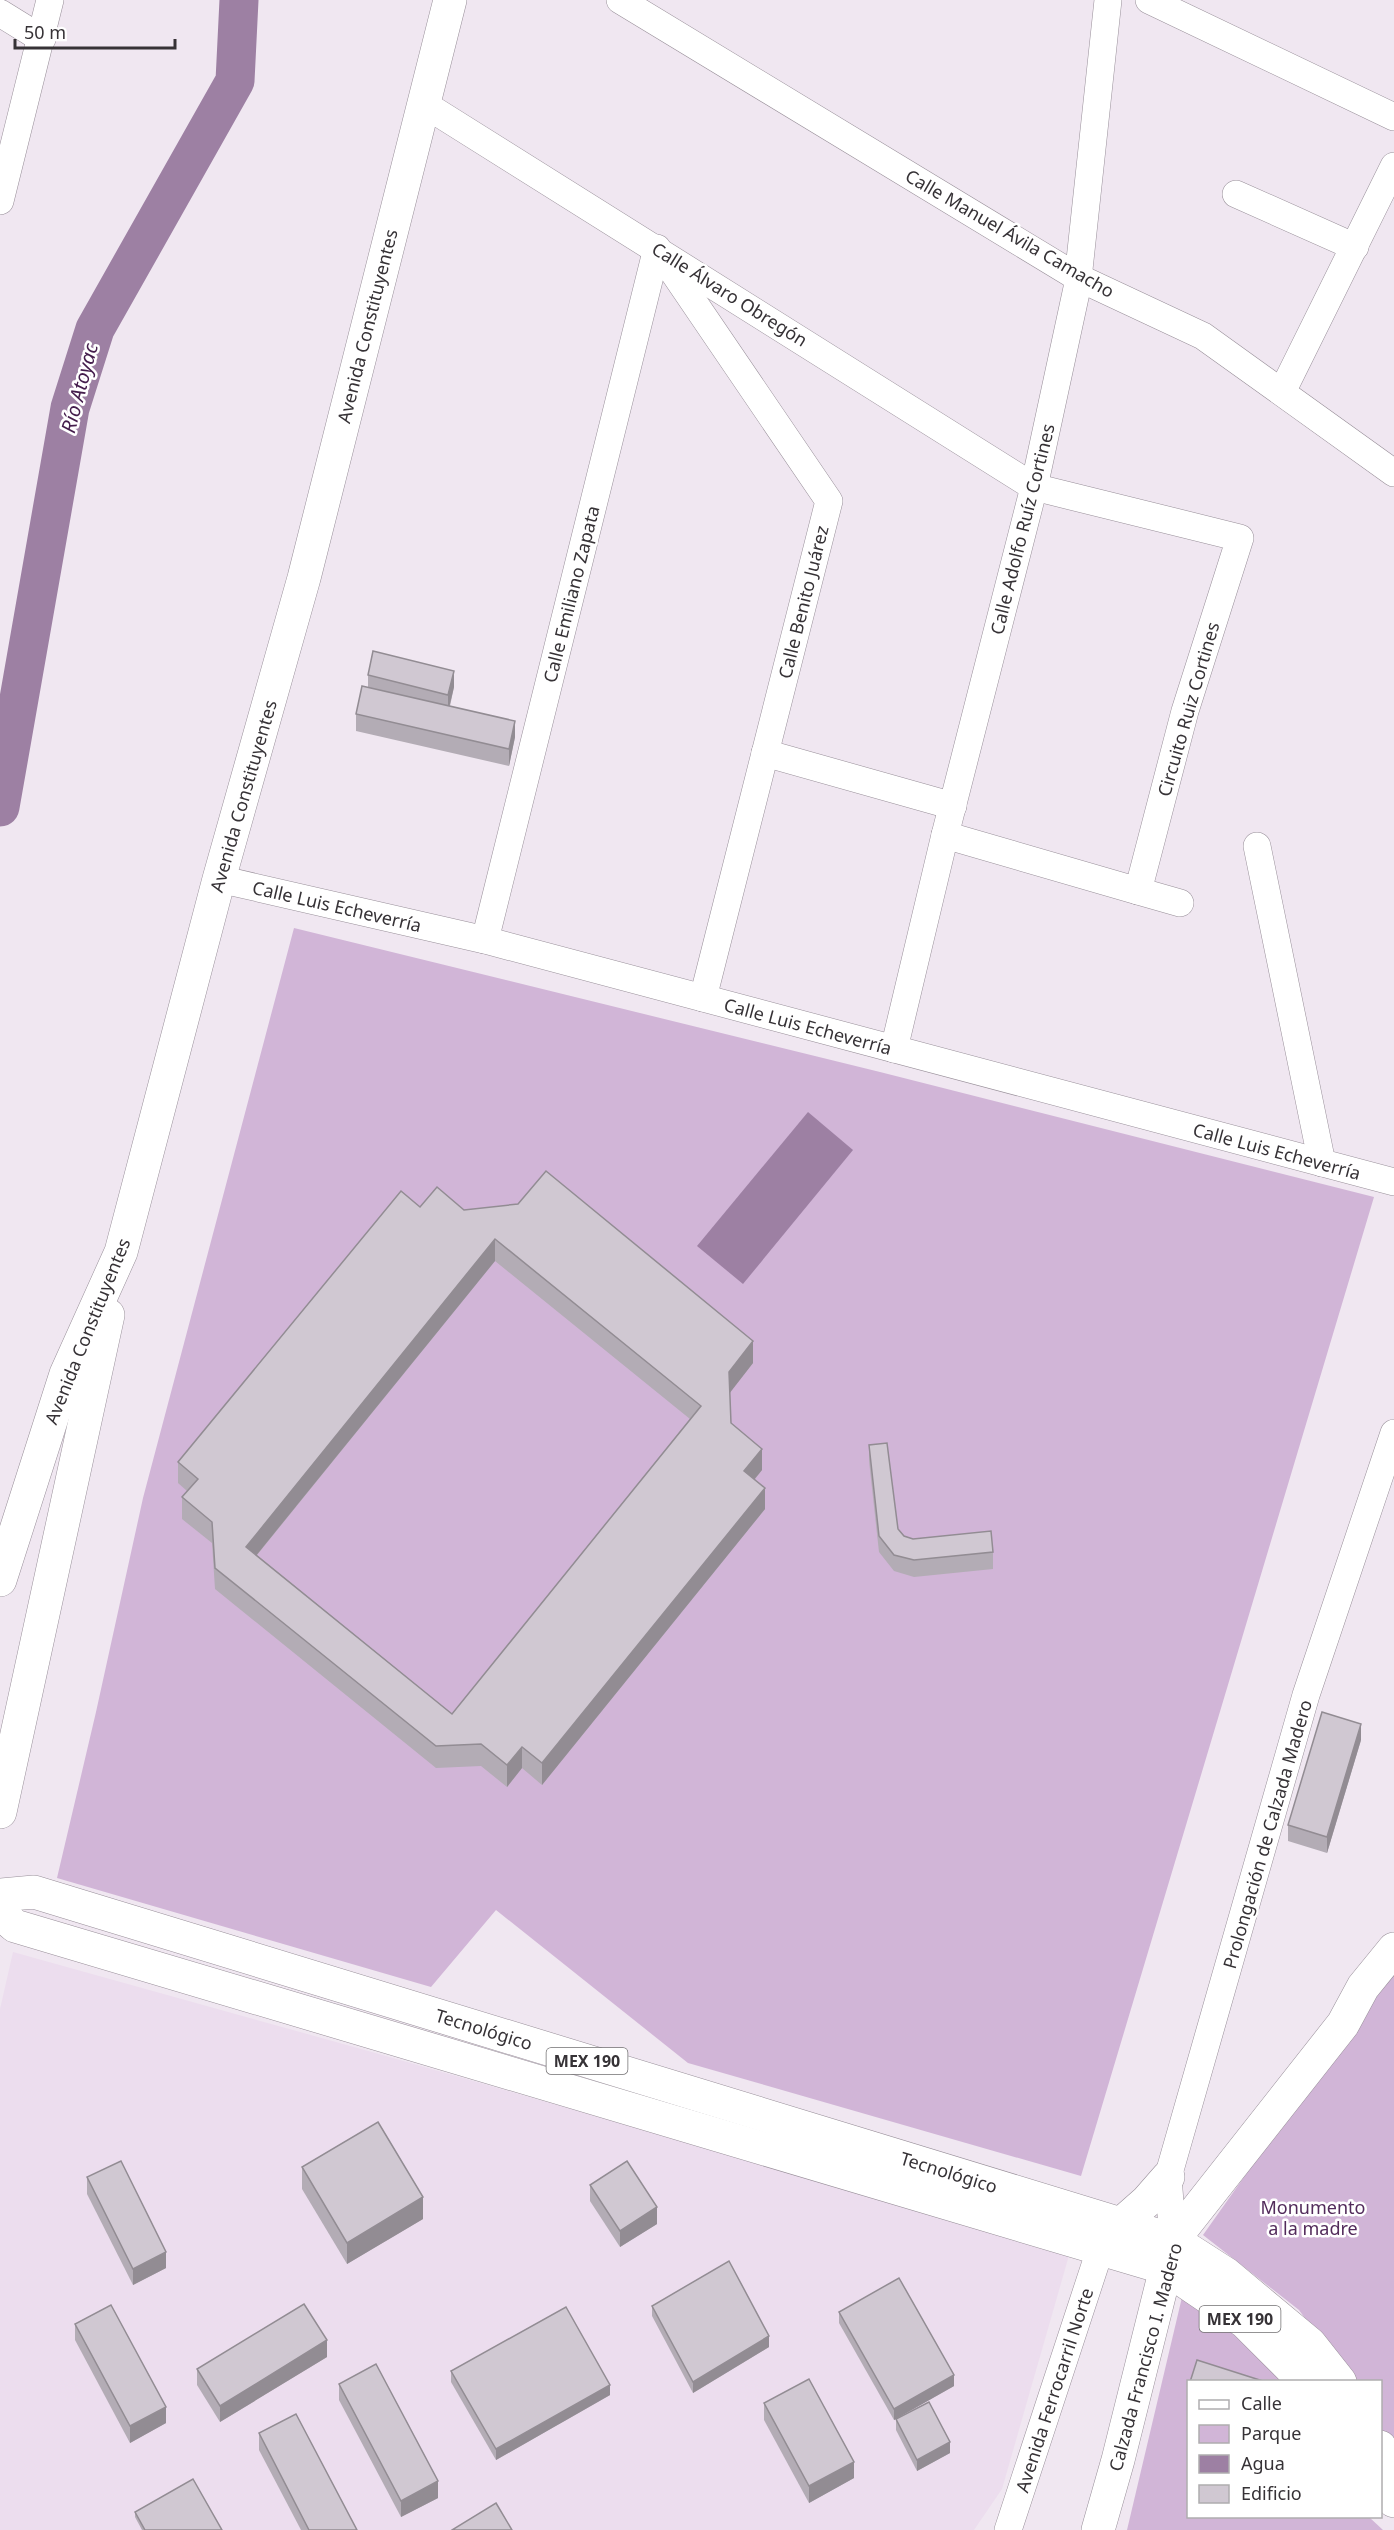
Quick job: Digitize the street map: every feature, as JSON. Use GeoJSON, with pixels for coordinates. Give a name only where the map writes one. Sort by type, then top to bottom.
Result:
{"type":"FeatureCollection","features":[{"type":"Feature","properties":{"kind":"main road","name":"Avenida Constituyentes"},"geometry":{"type":"LineString","coordinates":[[0,1580],[66,1374],[122,1252],[219,879],[303,578],[450,0]]}},
{"type":"Feature","properties":{"kind":"main road"},"geometry":{"type":"LineString","coordinates":[[0,1812],[122,1252]]}},
{"type":"Feature","properties":{"kind":"main road","name":"Tecnológico"},"geometry":{"type":"LineString","coordinates":[[0,1895],[34,1892],[1121,2224],[1169,2254]]}},
{"type":"Feature","properties":{"kind":"main road","name":"Tecnológico"},"geometry":{"type":"LineString","coordinates":[[0,1912],[15,1926],[1100,2250],[1169,2254]]}},
{"type":"Feature","properties":{"kind":"main road","name":"Calzada Francisco I. Madero"},"geometry":{"type":"LineString","coordinates":[[1098,2530],[1118,2460],[1169,2254],[1343,2024],[1364,1987],[1394,1949]]}},
{"type":"Feature","properties":{"kind":"main road"},"geometry":{"type":"LineString","coordinates":[[322,2016],[332,1982]]}},
{"type":"Feature","properties":{"kind":"main road"},"geometry":{"type":"LineString","coordinates":[[763,2148],[771,2117]]}},
{"type":"Feature","properties":{"kind":"main road"},"geometry":{"type":"LineString","coordinates":[[1121,2224],[1147,2201],[1168,2177]]}},
{"type":"Feature","properties":{"kind":"main road","name":"MEX 190"},"geometry":{"type":"LineString","coordinates":[[1169,2254],[1245,2322],[1303,2380]]}},
{"type":"Feature","properties":{"kind":"main road","name":"MEX 190"},"geometry":{"type":"LineString","coordinates":[[1169,2254],[1226,2274],[1310,2344],[1338,2380]]}},
{"type":"Feature","properties":{"kind":"main road"},"geometry":{"type":"LineString","coordinates":[[1382,2450],[1394,2469]]}},
{"type":"Feature","properties":{"kind":"main road"},"geometry":{"type":"LineString","coordinates":[[1382,2486],[1394,2501]]}},
{"type":"Feature","properties":{"kind":"street"},"geometry":{"type":"LineString","coordinates":[[0,201],[50,0]]}},
{"type":"Feature","properties":{"kind":"street","name":"Calle Manuel Ávila Camacho"},"geometry":{"type":"LineString","coordinates":[[620,0],[1077,277],[1203,336],[1394,473]]}},
{"type":"Feature","properties":{"kind":"street","name":"Calle Adolfo Ruíz Cortines"},"geometry":{"type":"LineString","coordinates":[[894,1049],[945,835],[1034,487],[1077,288],[1108,0]]}},
{"type":"Feature","properties":{"kind":"street"},"geometry":{"type":"LineString","coordinates":[[1149,0],[1394,117]]}},
{"type":"Feature","properties":{"kind":"street"},"geometry":{"type":"LineString","coordinates":[[0,13],[42,39]]}},
{"type":"Feature","properties":{"kind":"street","name":"Calle Álvaro Obregón"},"geometry":{"type":"LineString","coordinates":[[424,104],[657,248],[1034,487]]}},
{"type":"Feature","properties":{"kind":"street"},"geometry":{"type":"LineString","coordinates":[[1282,392],[1394,166]]}},
{"type":"Feature","properties":{"kind":"street"},"geometry":{"type":"LineString","coordinates":[[1236,194],[1355,247]]}},
{"type":"Feature","properties":{"kind":"street","name":"Calle Benito Juárez"},"geometry":{"type":"LineString","coordinates":[[657,248],[829,501],[703,998]]}},
{"type":"Feature","properties":{"kind":"street","name":"Calle Emiliano Zapata"},"geometry":{"type":"LineString","coordinates":[[485,940],[657,248]]}},
{"type":"Feature","properties":{"kind":"street","name":"Circuito Ruiz Cortines"},"geometry":{"type":"LineString","coordinates":[[1034,487],[1240,538],[1185,711],[1138,891]]}},
{"type":"Feature","properties":{"kind":"street"},"geometry":{"type":"LineString","coordinates":[[765,753],[953,806]]}},
{"type":"Feature","properties":{"kind":"street"},"geometry":{"type":"LineString","coordinates":[[945,835],[1180,903]]}},
{"type":"Feature","properties":{"kind":"street"},"geometry":{"type":"LineString","coordinates":[[1257,846],[1322,1163]]}},
{"type":"Feature","properties":{"kind":"street","name":"Calle Luis Echeverría"},"geometry":{"type":"LineString","coordinates":[[219,879],[485,940],[1394,1182]]}},
{"type":"Feature","properties":{"kind":"street","name":"Prolongación de Calzada Madero"},"geometry":{"type":"LineString","coordinates":[[1169,2254],[1168,2177],[1306,1695],[1394,1433]]}},
{"type":"Feature","properties":{"kind":"street","name":"Avenida Ferrocarril Norte"},"geometry":{"type":"LineString","coordinates":[[1008,2530],[1100,2250]]}},
{"type":"Feature","properties":{"kind":"shaded area"},"geometry":{"type":"Polygon","coordinates":[[[13,1952],[379,2054],[1070,2252],[1002,2489],[974,2530],[0,2530],[0,2009],[13,1952]]]}},
{"type":"Feature","properties":{"kind":"green space"},"geometry":{"type":"Polygon","coordinates":[[[294,928],[880,1072],[1374,1197],[1081,2176],[688,2063],[496,1910],[431,1987],[57,1878],[143,1498],[294,928]]]}},
{"type":"Feature","properties":{"kind":"green space","name":"Monumento a la madre"},"geometry":{"type":"Polygon","coordinates":[[[1394,1970],[1394,2456],[1382,2438],[1382,2380],[1343,2380],[1321,2340],[1299,2310],[1203,2235],[1361,2012],[1394,1970]]]}},
{"type":"Feature","properties":{"kind":"green space"},"geometry":{"type":"Polygon","coordinates":[[[1183,2293],[1243,2328],[1289,2380],[1187,2380],[1187,2518],[1370,2518],[1383,2530],[1127,2530],[1183,2293]]]}},
{"type":"Feature","properties":{"kind":"water"},"geometry":{"type":"Polygon","coordinates":[[[808,1112],[853,1150],[743,1284],[697,1246],[808,1112]]]}},
{"type":"Feature","properties":{"kind":"building"},"geometry":{"type":"Polygon","coordinates":[[[373,651],[454,671],[448,695],[368,675],[373,651]]]}},
{"type":"Feature","properties":{"kind":"building"},"geometry":{"type":"Polygon","coordinates":[[[362,686],[515,721],[509,749],[356,714],[362,686]]]}},
{"type":"Feature","properties":{"kind":"building"},"geometry":{"type":"Polygon","coordinates":[[[546,1171],[753,1341],[729,1372],[731,1423],[762,1449],[744,1471],[765,1488],[542,1763],[522,1747],[507,1765],[481,1744],[436,1746],[215,1568],[212,1522],[182,1497],[198,1479],[178,1462],[401,1191],[420,1207],[437,1187],[464,1210],[518,1204],[546,1171]],[[495,1239],[246,1547],[452,1714],[701,1406],[495,1239]]]}},
{"type":"Feature","properties":{"kind":"building"},"geometry":{"type":"Polygon","coordinates":[[[887,1443],[898,1529],[904,1536],[913,1539],[991,1531],[993,1552],[914,1560],[894,1555],[879,1536],[869,1445],[887,1443]]]}},
{"type":"Feature","properties":{"kind":"building"},"geometry":{"type":"Polygon","coordinates":[[[1322,1712],[1361,1724],[1327,1837],[1288,1825],[1322,1712]]]}},
{"type":"Feature","properties":{"kind":"building"},"geometry":{"type":"Polygon","coordinates":[[[378,2122],[423,2197],[347,2243],[302,2167],[378,2122]]]}},
{"type":"Feature","properties":{"kind":"building"},"geometry":{"type":"Polygon","coordinates":[[[121,2161],[166,2252],[133,2269],[87,2177],[121,2161]]]}},
{"type":"Feature","properties":{"kind":"building"},"geometry":{"type":"Polygon","coordinates":[[[627,2161],[657,2207],[620,2231],[590,2185],[627,2161]]]}},
{"type":"Feature","properties":{"kind":"building"},"geometry":{"type":"Polygon","coordinates":[[[729,2261],[769,2336],[693,2382],[652,2306],[729,2261]]]}},
{"type":"Feature","properties":{"kind":"building"},"geometry":{"type":"Polygon","coordinates":[[[899,2278],[954,2375],[894,2409],[839,2312],[899,2278]]]}},
{"type":"Feature","properties":{"kind":"building"},"geometry":{"type":"Polygon","coordinates":[[[304,2304],[327,2340],[220,2406],[197,2369],[304,2304]]]}},
{"type":"Feature","properties":{"kind":"building"},"geometry":{"type":"Polygon","coordinates":[[[111,2305],[166,2407],[130,2426],[75,2324],[111,2305]]]}},
{"type":"Feature","properties":{"kind":"building"},"geometry":{"type":"Polygon","coordinates":[[[566,2307],[610,2385],[496,2449],[451,2371],[566,2307]]]}},
{"type":"Feature","properties":{"kind":"building"},"geometry":{"type":"Polygon","coordinates":[[[1197,2360],[1260,2380],[1191,2380],[1197,2360]]]}},
{"type":"Feature","properties":{"kind":"building"},"geometry":{"type":"Polygon","coordinates":[[[376,2364],[438,2481],[401,2501],[339,2384],[376,2364]]]}},
{"type":"Feature","properties":{"kind":"building"},"geometry":{"type":"Polygon","coordinates":[[[809,2379],[854,2462],[809,2486],[764,2403],[809,2379]]]}},
{"type":"Feature","properties":{"kind":"building"},"geometry":{"type":"Polygon","coordinates":[[[929,2402],[950,2442],[917,2460],[896,2419],[929,2402]]]}},
{"type":"Feature","properties":{"kind":"building"},"geometry":{"type":"Polygon","coordinates":[[[296,2414],[357,2530],[309,2530],[259,2433],[296,2414]]]}},
{"type":"Feature","properties":{"kind":"building"},"geometry":{"type":"Polygon","coordinates":[[[193,2479],[222,2530],[145,2530],[135,2512],[193,2479]]]}},
{"type":"Feature","properties":{"kind":"building"},"geometry":{"type":"Polygon","coordinates":[[[496,2503],[512,2530],[452,2530],[496,2503]]]}},
{"type":"Feature","properties":{"kind":"waterway","name":"Río Atoyac"},"geometry":{"type":"LineString","coordinates":[[0,807],[70,408],[95,329],[235,81],[239,0]]}}]}
